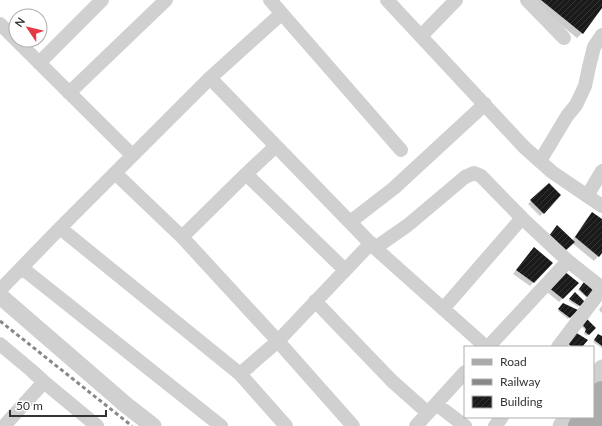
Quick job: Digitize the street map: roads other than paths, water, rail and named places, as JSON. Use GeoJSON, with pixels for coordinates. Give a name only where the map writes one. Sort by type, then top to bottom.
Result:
{"type":"FeatureCollection","features":[{"type":"Feature","properties":{"kind":"main road"},"geometry":{"type":"LineString","coordinates":[[594,404],[602,392]]}},
{"type":"Feature","properties":{"kind":"main road"},"geometry":{"type":"LineString","coordinates":[[597,426],[602,418]]}},
{"type":"Feature","properties":{"kind":"street"},"geometry":{"type":"LineString","coordinates":[[39,63],[102,0]]}},
{"type":"Feature","properties":{"kind":"street"},"geometry":{"type":"LineString","coordinates":[[69,93],[166,0]]}},
{"type":"Feature","properties":{"kind":"street"},"geometry":{"type":"LineString","coordinates":[[270,0],[401,150]]}},
{"type":"Feature","properties":{"kind":"street"},"geometry":{"type":"LineString","coordinates":[[387,0],[524,147],[552,172],[602,206]]}},
{"type":"Feature","properties":{"kind":"street"},"geometry":{"type":"LineString","coordinates":[[421,36],[456,0]]}},
{"type":"Feature","properties":{"kind":"street"},"geometry":{"type":"LineString","coordinates":[[527,0],[564,38]]}},
{"type":"Feature","properties":{"kind":"street"},"geometry":{"type":"LineString","coordinates":[[0,290],[132,155],[210,78],[281,14]]}},
{"type":"Feature","properties":{"kind":"street"},"geometry":{"type":"LineString","coordinates":[[0,24],[132,155]]}},
{"type":"Feature","properties":{"kind":"street"},"geometry":{"type":"LineString","coordinates":[[540,161],[567,116],[576,105],[585,86],[594,47],[602,36]]}},
{"type":"Feature","properties":{"kind":"street"},"geometry":{"type":"LineString","coordinates":[[210,78],[373,246],[486,346]]}},
{"type":"Feature","properties":{"kind":"street"},"geometry":{"type":"LineString","coordinates":[[350,222],[394,188],[485,104]]}},
{"type":"Feature","properties":{"kind":"street"},"geometry":{"type":"LineString","coordinates":[[182,237],[276,146]]}},
{"type":"Feature","properties":{"kind":"street"},"geometry":{"type":"LineString","coordinates":[[587,196],[602,171]]}},
{"type":"Feature","properties":{"kind":"street"},"geometry":{"type":"LineString","coordinates":[[115,173],[182,237],[278,341],[353,426]]}},
{"type":"Feature","properties":{"kind":"street"},"geometry":{"type":"LineString","coordinates":[[240,374],[278,341],[345,270],[373,246],[408,226],[465,177],[474,173],[481,176],[568,262],[602,289],[559,346]]}},
{"type":"Feature","properties":{"kind":"street"},"geometry":{"type":"LineString","coordinates":[[246,174],[345,270]]}},
{"type":"Feature","properties":{"kind":"street"},"geometry":{"type":"LineString","coordinates":[[443,309],[522,218]]}},
{"type":"Feature","properties":{"kind":"street"},"geometry":{"type":"LineString","coordinates":[[60,228],[240,374],[286,426]]}},
{"type":"Feature","properties":{"kind":"street"},"geometry":{"type":"LineString","coordinates":[[488,346],[568,262]]}},
{"type":"Feature","properties":{"kind":"street"},"geometry":{"type":"LineString","coordinates":[[22,268],[221,426]]}},
{"type":"Feature","properties":{"kind":"street"},"geometry":{"type":"LineString","coordinates":[[0,296],[126,405],[153,426]]}},
{"type":"Feature","properties":{"kind":"street"},"geometry":{"type":"LineString","coordinates":[[315,302],[392,382],[432,408],[465,426]]}},
{"type":"Feature","properties":{"kind":"street"},"geometry":{"type":"LineString","coordinates":[[0,344],[97,426]]}},
{"type":"Feature","properties":{"kind":"street"},"geometry":{"type":"LineString","coordinates":[[594,380],[602,368]]}},
{"type":"Feature","properties":{"kind":"street"},"geometry":{"type":"LineString","coordinates":[[416,426],[464,373]]}},
{"type":"Feature","properties":{"kind":"street"},"geometry":{"type":"LineString","coordinates":[[4,426],[44,382]]}},
{"type":"Feature","properties":{"kind":"street"},"geometry":{"type":"LineString","coordinates":[[495,426],[501,418]]}},
{"type":"Feature","properties":{"kind":"railway"},"geometry":{"type":"LineString","coordinates":[[0,321],[132,426]]}}]}
